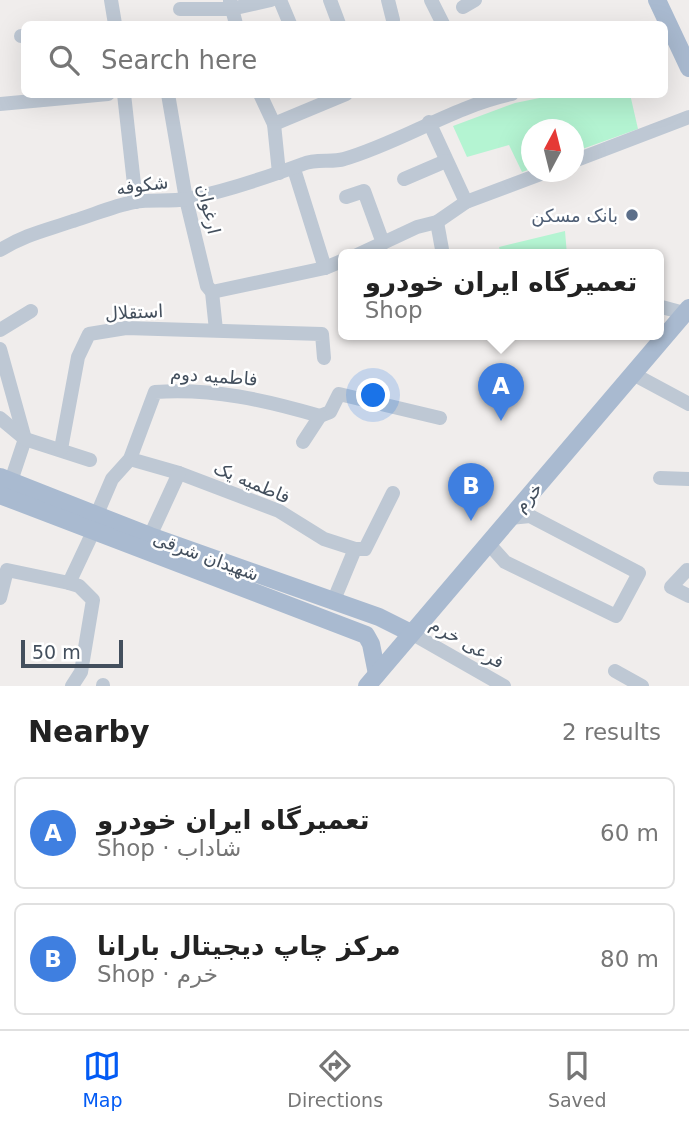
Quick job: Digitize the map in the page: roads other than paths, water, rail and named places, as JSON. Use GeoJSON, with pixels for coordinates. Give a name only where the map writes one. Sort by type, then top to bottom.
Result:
{"type":"FeatureCollection","features":[{"type":"Feature","properties":{"kind":"main road"},"geometry":{"type":"LineString","coordinates":[[657,0],[667,21]]}},
{"type":"Feature","properties":{"kind":"main road"},"geometry":{"type":"LineString","coordinates":[[668,23],[689,68]]}},
{"type":"Feature","properties":{"kind":"main road","name":"خرم"},"geometry":{"type":"LineString","coordinates":[[664,339],[687,310]]}},
{"type":"Feature","properties":{"kind":"main road","name":"خرم"},"geometry":{"type":"LineString","coordinates":[[372,680],[663,340]]}},
{"type":"Feature","properties":{"kind":"main road","name":"شهیدان شرقی"},"geometry":{"type":"LineString","coordinates":[[4,484],[97,513],[150,536],[379,617],[411,633]]}},
{"type":"Feature","properties":{"kind":"main road","name":"شهیدان شرقی"},"geometry":{"type":"LineString","coordinates":[[4,484],[93,532],[366,635],[395,653]]}},
{"type":"Feature","properties":{"kind":"main road"},"geometry":{"type":"LineString","coordinates":[[366,635],[374,638],[382,634],[384,625],[379,617]]}},
{"type":"Feature","properties":{"kind":"main road"},"geometry":{"type":"LineString","coordinates":[[366,635],[371,644],[372,680]]}},
{"type":"Feature","properties":{"kind":"street"},"geometry":{"type":"LineString","coordinates":[[111,0],[114,21]]}},
{"type":"Feature","properties":{"kind":"street"},"geometry":{"type":"LineString","coordinates":[[180,9],[271,0]]}},
{"type":"Feature","properties":{"kind":"street"},"geometry":{"type":"LineString","coordinates":[[280,0],[289,21]]}},
{"type":"Feature","properties":{"kind":"street"},"geometry":{"type":"LineString","coordinates":[[330,0],[338,21]]}},
{"type":"Feature","properties":{"kind":"street"},"geometry":{"type":"LineString","coordinates":[[388,0],[393,20]]}},
{"type":"Feature","properties":{"kind":"street"},"geometry":{"type":"LineString","coordinates":[[431,0],[442,21]]}},
{"type":"Feature","properties":{"kind":"street"},"geometry":{"type":"LineString","coordinates":[[230,4],[235,21]]}},
{"type":"Feature","properties":{"kind":"street"},"geometry":{"type":"LineString","coordinates":[[0,104],[65,98]]}},
{"type":"Feature","properties":{"kind":"street"},"geometry":{"type":"LineString","coordinates":[[124,98],[136,202]]}},
{"type":"Feature","properties":{"kind":"street","name":"ارغوان"},"geometry":{"type":"LineString","coordinates":[[170,98],[186,199],[206,286],[212,292],[216,330]]}},
{"type":"Feature","properties":{"kind":"street"},"geometry":{"type":"LineString","coordinates":[[262,98],[274,124],[286,171],[325,268]]}},
{"type":"Feature","properties":{"kind":"street"},"geometry":{"type":"LineString","coordinates":[[274,124],[336,98]]}},
{"type":"Feature","properties":{"kind":"street","name":"شکوفه"},"geometry":{"type":"LineString","coordinates":[[0,250],[27,234],[136,202],[186,199],[249,185],[303,164],[331,159],[342,160],[388,144],[429,122],[495,98]]}},
{"type":"Feature","properties":{"kind":"street"},"geometry":{"type":"LineString","coordinates":[[584,157],[689,117]]}},
{"type":"Feature","properties":{"kind":"street"},"geometry":{"type":"LineString","coordinates":[[429,122],[466,202]]}},
{"type":"Feature","properties":{"kind":"street"},"geometry":{"type":"LineString","coordinates":[[404,179],[446,161]]}},
{"type":"Feature","properties":{"kind":"street"},"geometry":{"type":"LineString","coordinates":[[371,249],[417,227],[437,222],[466,202],[521,181]]}},
{"type":"Feature","properties":{"kind":"street"},"geometry":{"type":"LineString","coordinates":[[346,197],[365,191],[383,243]]}},
{"type":"Feature","properties":{"kind":"street"},"geometry":{"type":"LineString","coordinates":[[437,222],[442,249]]}},
{"type":"Feature","properties":{"kind":"street"},"geometry":{"type":"LineString","coordinates":[[212,292],[325,268],[338,263]]}},
{"type":"Feature","properties":{"kind":"street"},"geometry":{"type":"LineString","coordinates":[[664,307],[687,310]]}},
{"type":"Feature","properties":{"kind":"street"},"geometry":{"type":"LineString","coordinates":[[0,330],[30,311]]}},
{"type":"Feature","properties":{"kind":"street","name":"استقلال"},"geometry":{"type":"LineString","coordinates":[[61,449],[78,357],[89,334],[126,328],[216,330]]}},
{"type":"Feature","properties":{"kind":"street"},"geometry":{"type":"LineString","coordinates":[[216,330],[323,334],[324,358]]}},
{"type":"Feature","properties":{"kind":"street"},"geometry":{"type":"LineString","coordinates":[[0,349],[26,439],[4,484]]}},
{"type":"Feature","properties":{"kind":"street"},"geometry":{"type":"LineString","coordinates":[[635,375],[689,404]]}},
{"type":"Feature","properties":{"kind":"street","name":"فاطمیه دوم"},"geometry":{"type":"LineString","coordinates":[[97,513],[112,479],[130,460],[155,392],[214,392],[264,399],[320,416]]}},
{"type":"Feature","properties":{"kind":"street"},"geometry":{"type":"LineString","coordinates":[[303,442],[320,416],[330,412],[339,394],[440,418]]}},
{"type":"Feature","properties":{"kind":"street"},"geometry":{"type":"LineString","coordinates":[[0,418],[26,439],[90,460]]}},
{"type":"Feature","properties":{"kind":"street","name":"فاطمیه یک"},"geometry":{"type":"LineString","coordinates":[[130,460],[179,473],[279,511],[324,539],[355,549]]}},
{"type":"Feature","properties":{"kind":"street"},"geometry":{"type":"LineString","coordinates":[[150,536],[179,473]]}},
{"type":"Feature","properties":{"kind":"street"},"geometry":{"type":"LineString","coordinates":[[660,478],[689,479]]}},
{"type":"Feature","properties":{"kind":"street"},"geometry":{"type":"LineString","coordinates":[[333,602],[355,549],[365,549],[393,493]]}},
{"type":"Feature","properties":{"kind":"street"},"geometry":{"type":"LineString","coordinates":[[488,543],[505,562],[616,617],[639,573],[530,516],[510,518]]}},
{"type":"Feature","properties":{"kind":"street"},"geometry":{"type":"LineString","coordinates":[[69,583],[93,532]]}},
{"type":"Feature","properties":{"kind":"street"},"geometry":{"type":"LineString","coordinates":[[0,598],[7,570],[79,586],[93,600],[80,672],[72,686]]}},
{"type":"Feature","properties":{"kind":"street"},"geometry":{"type":"LineString","coordinates":[[687,570],[671,587],[689,596]]}},
{"type":"Feature","properties":{"kind":"street","name":"فرعی خرم"},"geometry":{"type":"LineString","coordinates":[[411,633],[489,682],[504,686]]}},
{"type":"Feature","properties":{"kind":"street"},"geometry":{"type":"LineString","coordinates":[[615,671],[642,686]]}},
{"type":"Feature","properties":{"kind":"place","name":"بانک مسکن"},"geometry":{"type":"Point","coordinates":[632,215]}},
{"type":"Feature","properties":{"kind":"place","name":"تعمیرگاه ایران خودرو"},"geometry":{"type":"Point","coordinates":[501,421]}},
{"type":"Feature","properties":{"kind":"place","name":"مرکز چاپ دیجیتال بارانا"},"geometry":{"type":"Point","coordinates":[471,521]}}]}
